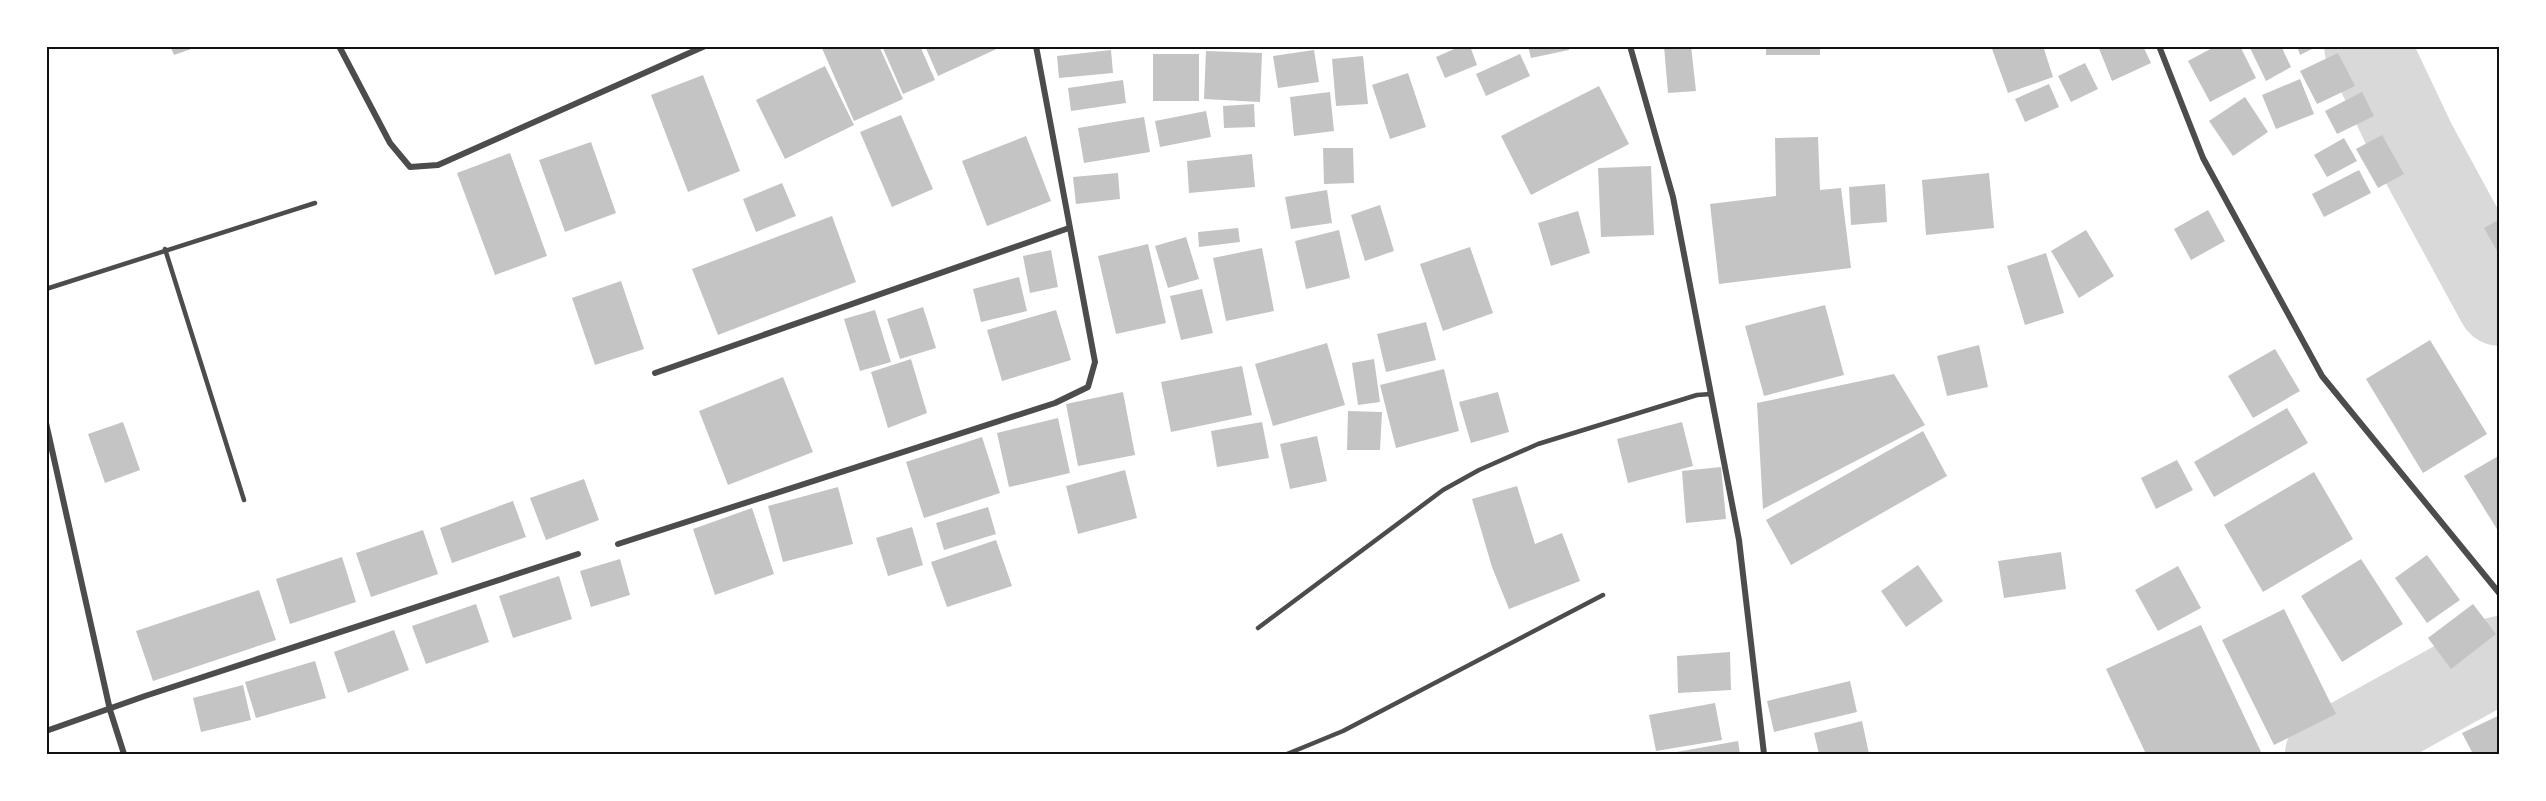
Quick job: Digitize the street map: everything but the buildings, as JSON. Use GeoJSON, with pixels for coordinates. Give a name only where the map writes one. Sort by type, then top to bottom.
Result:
{"type":"FeatureCollection","features":[{"type":"Feature","properties":{"kind":"street"},"geometry":{"type":"LineString","coordinates":[[339,46],[390,144],[410,167],[438,165],[705,46]]}},
{"type":"Feature","properties":{"kind":"street"},"geometry":{"type":"LineString","coordinates":[[618,544],[1054,403],[1088,387],[1095,362],[1036,46]]}},
{"type":"Feature","properties":{"kind":"street"},"geometry":{"type":"LineString","coordinates":[[1630,46],[1673,197],[1739,540],[1764,754]]}},
{"type":"Feature","properties":{"kind":"street"},"geometry":{"type":"LineString","coordinates":[[2159,46],[2203,159],[2322,376],[2499,594]]}},
{"type":"Feature","properties":{"kind":"street"},"geometry":{"type":"LineString","coordinates":[[655,373],[1069,228]]}},
{"type":"Feature","properties":{"kind":"street"},"geometry":{"type":"LineString","coordinates":[[46,423],[111,710],[124,754]]}},
{"type":"Feature","properties":{"kind":"street"},"geometry":{"type":"LineString","coordinates":[[46,731],[111,710],[145,696],[578,554]]}},
{"type":"Feature","properties":{"kind":"lane"},"geometry":{"type":"LineString","coordinates":[[46,289],[165,249],[315,203]]}},
{"type":"Feature","properties":{"kind":"lane"},"geometry":{"type":"LineString","coordinates":[[165,249],[244,500]]}},
{"type":"Feature","properties":{"kind":"lane"},"geometry":{"type":"LineString","coordinates":[[1258,628],[1443,490],[1479,470],[1538,444],[1697,396],[1711,394]]}},
{"type":"Feature","properties":{"kind":"lane"},"geometry":{"type":"LineString","coordinates":[[1287,754],[1342,731],[1603,595]]}},
{"type":"Feature","properties":{"kind":"waterway"},"geometry":{"type":"LineString","coordinates":[[2367,46],[2413,143],[2500,303]]}},
{"type":"Feature","properties":{"kind":"waterway"},"geometry":{"type":"LineString","coordinates":[[2328,754],[2500,659]]}}]}
